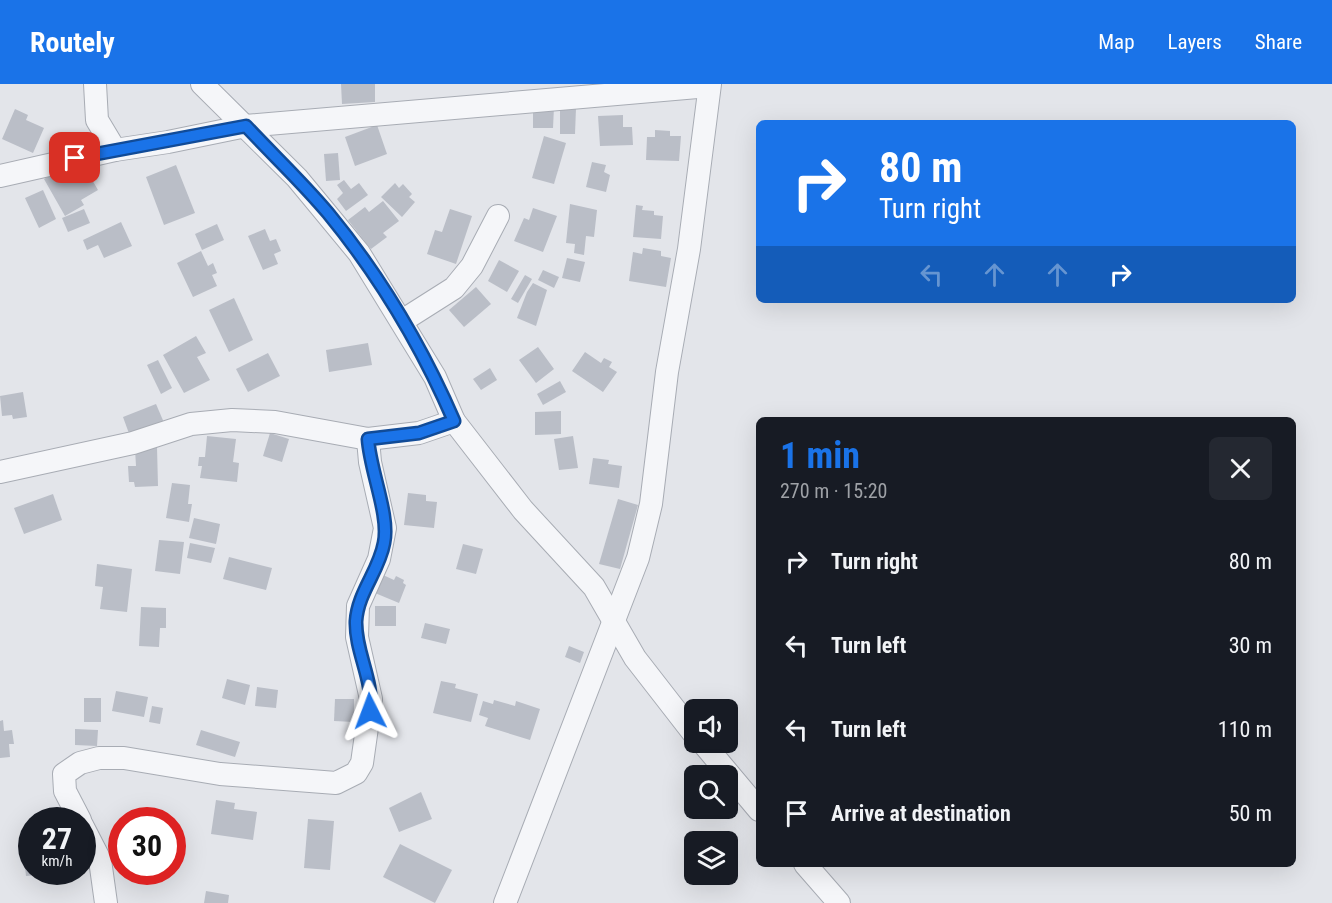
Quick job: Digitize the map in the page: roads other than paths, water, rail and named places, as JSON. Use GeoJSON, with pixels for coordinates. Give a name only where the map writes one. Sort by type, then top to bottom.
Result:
{"type":"FeatureCollection","features":[{"type":"Feature","properties":{"kind":"street"},"geometry":{"type":"LineString","coordinates":[[95,84],[97,120],[115,150]]}},
{"type":"Feature","properties":{"kind":"street"},"geometry":{"type":"LineString","coordinates":[[202,84],[246,126],[328,214],[358,253],[435,377],[454,421],[523,510],[594,586],[613,621],[661,694],[684,722]]}},
{"type":"Feature","properties":{"kind":"street"},"geometry":{"type":"LineString","coordinates":[[0,176],[115,150],[246,126],[710,85],[689,249],[667,372],[651,504],[638,558],[505,903]]}},
{"type":"Feature","properties":{"kind":"street"},"geometry":{"type":"LineString","coordinates":[[402,321],[454,288],[472,266],[498,216]]}},
{"type":"Feature","properties":{"kind":"street"},"geometry":{"type":"LineString","coordinates":[[0,472],[133,443],[191,424],[232,420],[275,422],[368,439],[419,433],[454,421]]}},
{"type":"Feature","properties":{"kind":"street"},"geometry":{"type":"LineString","coordinates":[[73,807],[65,791],[64,774],[80,763],[99,758],[124,758],[220,774],[336,783],[357,773],[362,763],[371,699],[357,637],[356,622],[363,592],[379,559],[385,528],[370,462],[368,439]]}},
{"type":"Feature","properties":{"kind":"street"},"geometry":{"type":"LineString","coordinates":[[711,753],[756,806]]}},
{"type":"Feature","properties":{"kind":"street"},"geometry":{"type":"LineString","coordinates":[[96,852],[100,860],[106,903]]}},
{"type":"Feature","properties":{"kind":"street"},"geometry":{"type":"LineString","coordinates":[[808,867],[839,903]]}}]}
